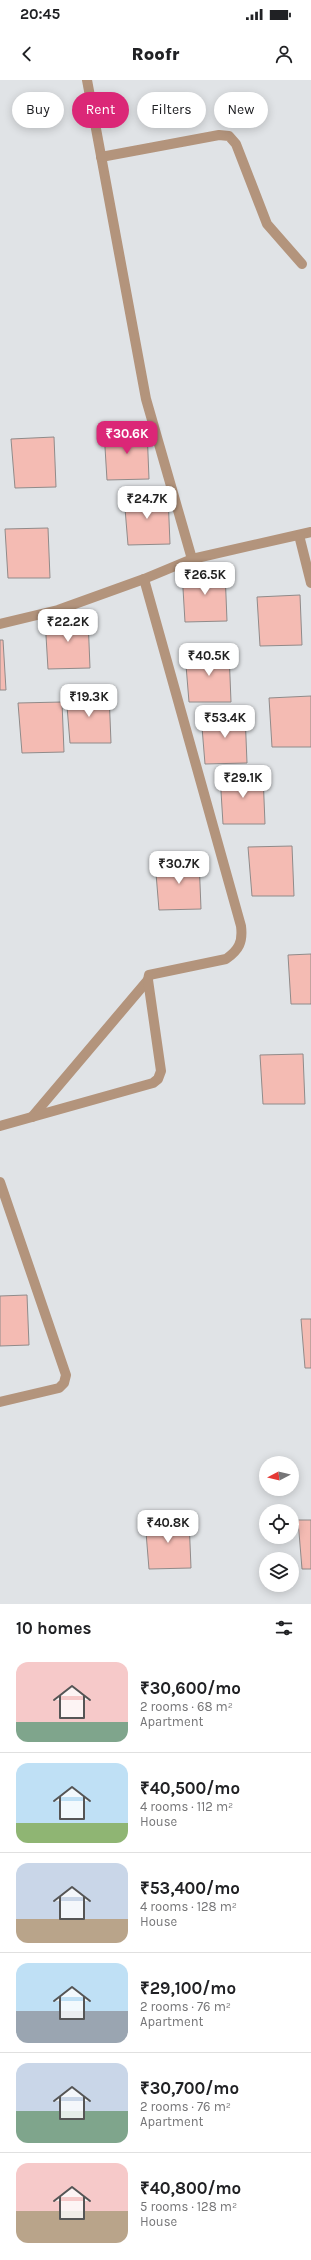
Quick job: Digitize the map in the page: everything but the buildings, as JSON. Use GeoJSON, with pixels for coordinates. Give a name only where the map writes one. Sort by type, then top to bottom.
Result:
{"type":"FeatureCollection","features":[{"type":"Feature","properties":{"kind":"street"},"geometry":{"type":"LineString","coordinates":[[87,80],[146,399],[192,559]]}},
{"type":"Feature","properties":{"kind":"street"},"geometry":{"type":"LineString","coordinates":[[101,157],[219,135],[229,136],[236,144],[268,224],[302,264]]}},
{"type":"Feature","properties":{"kind":"street"},"geometry":{"type":"LineString","coordinates":[[0,624],[58,610],[144,580],[192,559],[311,532]]}},
{"type":"Feature","properties":{"kind":"street"},"geometry":{"type":"LineString","coordinates":[[298,535],[311,583]]}},
{"type":"Feature","properties":{"kind":"street"},"geometry":{"type":"LineString","coordinates":[[0,1126],[153,1082],[158,1079],[161,1071],[148,980],[149,974],[226,959],[235,953],[240,945],[242,936],[144,580]]}},
{"type":"Feature","properties":{"kind":"street"},"geometry":{"type":"LineString","coordinates":[[32,1117],[148,980]]}},
{"type":"Feature","properties":{"kind":"street"},"geometry":{"type":"LineString","coordinates":[[0,1182],[66,1375],[64,1383],[59,1388],[0,1402]]}}]}
